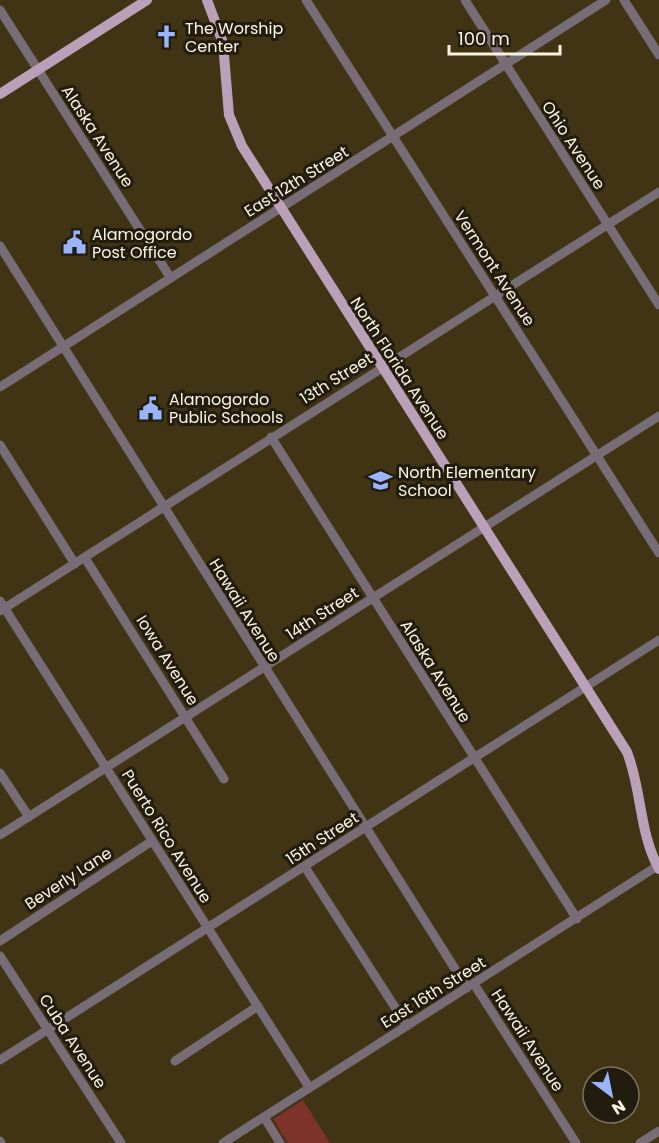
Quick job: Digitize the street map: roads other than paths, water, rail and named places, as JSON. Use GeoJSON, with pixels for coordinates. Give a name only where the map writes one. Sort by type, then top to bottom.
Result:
{"type":"FeatureCollection","features":[{"type":"Feature","properties":{"kind":"main road"},"geometry":{"type":"LineString","coordinates":[[0,94],[147,0]]}},
{"type":"Feature","properties":{"kind":"main road","name":"North Florida Avenue"},"geometry":{"type":"LineString","coordinates":[[207,0],[223,43],[229,115],[242,146],[627,752],[633,768],[645,834],[658,867]]}},
{"type":"Feature","properties":{"kind":"street","name":"Vermont Avenue"},"geometry":{"type":"LineString","coordinates":[[306,0],[659,554]]}},
{"type":"Feature","properties":{"kind":"street","name":"Ohio Avenue"},"geometry":{"type":"LineString","coordinates":[[465,0],[659,305]]}},
{"type":"Feature","properties":{"kind":"street","name":"East 12th Street"},"geometry":{"type":"LineString","coordinates":[[0,387],[606,0]]}},
{"type":"Feature","properties":{"kind":"street"},"geometry":{"type":"LineString","coordinates":[[624,0],[659,55]]}},
{"type":"Feature","properties":{"kind":"street","name":"Alaska Avenue"},"geometry":{"type":"LineString","coordinates":[[0,10],[170,277]]}},
{"type":"Feature","properties":{"kind":"street","name":"13th Street"},"geometry":{"type":"LineString","coordinates":[[1,606],[85,558],[271,437],[497,297],[659,192]]}},
{"type":"Feature","properties":{"kind":"street","name":"Hawaii Avenue"},"geometry":{"type":"LineString","coordinates":[[0,246],[365,828],[576,1143]]}},
{"type":"Feature","properties":{"kind":"street","name":"14th Street"},"geometry":{"type":"LineString","coordinates":[[0,835],[659,416]]}},
{"type":"Feature","properties":{"kind":"street","name":"Alaska Avenue"},"geometry":{"type":"LineString","coordinates":[[271,437],[577,919]]}},
{"type":"Feature","properties":{"kind":"street"},"geometry":{"type":"LineString","coordinates":[[0,445],[75,564]]}},
{"type":"Feature","properties":{"kind":"street","name":"Iowa Avenue"},"geometry":{"type":"LineString","coordinates":[[85,558],[224,779]]}},
{"type":"Feature","properties":{"kind":"street","name":"Puerto Rico Avenue"},"geometry":{"type":"LineString","coordinates":[[1,606],[309,1087]]}},
{"type":"Feature","properties":{"kind":"street","name":"15th Street"},"geometry":{"type":"LineString","coordinates":[[0,1060],[659,640]]}},
{"type":"Feature","properties":{"kind":"street"},"geometry":{"type":"LineString","coordinates":[[0,773],[28,817]]}},
{"type":"Feature","properties":{"kind":"street","name":"Beverly Lane"},"geometry":{"type":"LineString","coordinates":[[0,941],[152,841]]}},
{"type":"Feature","properties":{"kind":"street"},"geometry":{"type":"LineString","coordinates":[[305,867],[407,1026]]}},
{"type":"Feature","properties":{"kind":"street","name":"East 16th Street"},"geometry":{"type":"LineString","coordinates":[[223,1143],[658,867]]}},
{"type":"Feature","properties":{"kind":"street","name":"Cuba Avenue"},"geometry":{"type":"LineString","coordinates":[[0,956],[121,1143]]}},
{"type":"Feature","properties":{"kind":"street"},"geometry":{"type":"LineString","coordinates":[[175,1061],[258,1006]]}},
{"type":"Feature","properties":{"kind":"street"},"geometry":{"type":"LineString","coordinates":[[264,1117],[280,1143]]}},
{"type":"Feature","properties":{"kind":"street"},"geometry":{"type":"LineString","coordinates":[[640,1143],[659,1131]]}},
{"type":"Feature","properties":{"kind":"place","name":"The Worship Center"},"geometry":{"type":"Point","coordinates":[167,37]}},
{"type":"Feature","properties":{"kind":"place","name":"Alamogordo Post Office"},"geometry":{"type":"Point","coordinates":[74,243]}},
{"type":"Feature","properties":{"kind":"place","name":"Alamogordo Public Schools"},"geometry":{"type":"Point","coordinates":[151,408]}},
{"type":"Feature","properties":{"kind":"place","name":"North Elementary School"},"geometry":{"type":"Point","coordinates":[380,481]}}]}
